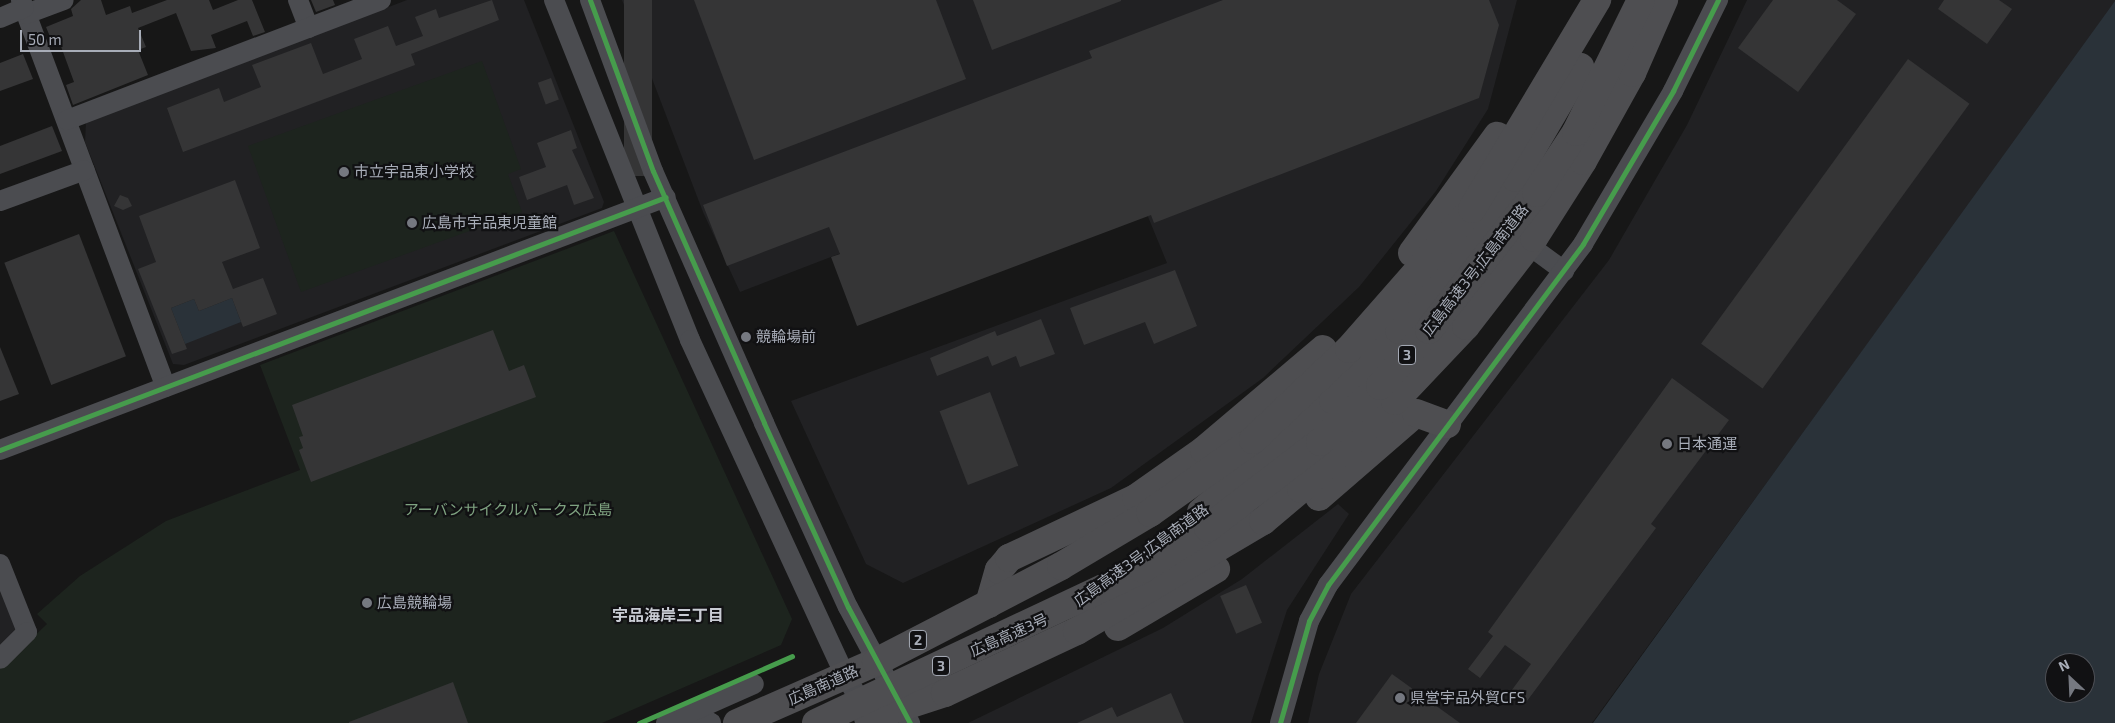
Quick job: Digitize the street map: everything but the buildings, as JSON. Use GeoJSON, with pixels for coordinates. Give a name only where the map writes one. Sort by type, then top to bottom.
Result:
{"type":"FeatureCollection","features":[{"type":"Feature","properties":{"kind":"highway"},"geometry":{"type":"LineString","coordinates":[[989,604],[999,570],[1009,558],[1136,498],[1204,450],[1266,400],[1344,330],[1398,272],[1457,193],[1549,55],[1577,0]]}},
{"type":"Feature","properties":{"kind":"highway","name":"広島南道路"},"geometry":{"type":"LineString","coordinates":[[737,723],[876,662],[1061,566],[1198,480],[1253,440],[1349,349],[1472,209],[1597,0]]}},
{"type":"Feature","properties":{"kind":"highway","name":"広島高速3号;広島南道路"},"geometry":{"type":"LineString","coordinates":[[1066,609],[1263,463],[1399,330],[1515,178],[1562,102],[1614,0]]}},
{"type":"Feature","properties":{"kind":"highway","name":"広島高速3号;広島南道路"},"geometry":{"type":"LineString","coordinates":[[1066,609],[1143,569],[1208,528],[1270,484],[1380,386],[1536,193],[1576,132],[1641,0]]}},
{"type":"Feature","properties":{"kind":"highway"},"geometry":{"type":"LineString","coordinates":[[865,721],[906,714],[945,693],[1077,631],[1263,521],[1395,401],[1466,326],[1534,238],[1619,97],[1664,0]]}},
{"type":"Feature","properties":{"kind":"highway"},"geometry":{"type":"LineString","coordinates":[[1011,662],[1048,665],[1170,599],[1300,514],[1416,413],[1447,424]]}},
{"type":"Feature","properties":{"kind":"highway","name":"広島高速3号"},"geometry":{"type":"LineString","coordinates":[[816,723],[1066,609]]}},
{"type":"Feature","properties":{"kind":"street"},"geometry":{"type":"LineString","coordinates":[[0,18],[24,8],[64,0]]}},
{"type":"Feature","properties":{"kind":"street"},"geometry":{"type":"LineString","coordinates":[[298,0],[309,28]]}},
{"type":"Feature","properties":{"kind":"street"},"geometry":{"type":"LineString","coordinates":[[67,120],[381,0]]}},
{"type":"Feature","properties":{"kind":"street"},"geometry":{"type":"LineString","coordinates":[[554,0],[690,340],[865,721]]}},
{"type":"Feature","properties":{"kind":"street"},"geometry":{"type":"LineString","coordinates":[[590,0],[610,61],[666,197],[764,423],[876,662],[906,714]]}},
{"type":"Feature","properties":{"kind":"street"},"geometry":{"type":"LineString","coordinates":[[1280,723],[1310,621],[1328,585],[1447,424],[1564,271],[1673,91],[1718,0]]}},
{"type":"Feature","properties":{"kind":"street"},"geometry":{"type":"LineString","coordinates":[[24,8],[166,387]]}},
{"type":"Feature","properties":{"kind":"street"},"geometry":{"type":"LineString","coordinates":[[0,201],[85,170]]}},
{"type":"Feature","properties":{"kind":"street"},"geometry":{"type":"LineString","coordinates":[[1457,193],[1564,271]]}},
{"type":"Feature","properties":{"kind":"street"},"geometry":{"type":"LineString","coordinates":[[0,450],[666,197]]}},
{"type":"Feature","properties":{"kind":"street"},"geometry":{"type":"LineString","coordinates":[[0,564],[27,632],[0,659]]}},
{"type":"Feature","properties":{"kind":"street"},"geometry":{"type":"LineString","coordinates":[[666,723],[754,684]]}},
{"type":"Feature","properties":{"kind":"street"},"geometry":{"type":"LineString","coordinates":[[688,713],[711,723]]}},
{"type":"Feature","properties":{"kind":"shaded area","name":"市立宇品東小学校"},"geometry":{"type":"Polygon","coordinates":[[[407,0],[524,0],[604,202],[602,208],[184,365],[173,364],[85,142],[86,122],[407,0]]]}},
{"type":"Feature","properties":{"kind":"shaded area"},"geometry":{"type":"Polygon","coordinates":[[[622,0],[1517,0],[1488,109],[1436,191],[1359,287],[1263,378],[1111,488],[903,583],[866,564],[791,401],[1167,263],[1119,146],[740,292],[703,212],[622,0]]]}},
{"type":"Feature","properties":{"kind":"shaded area"},"geometry":{"type":"Polygon","coordinates":[[[1747,0],[2115,0],[2115,4],[1592,723],[1308,723],[1319,674],[1351,594],[1609,260],[1687,125],[1747,0]]]}},
{"type":"Feature","properties":{"kind":"shaded area"},"geometry":{"type":"Polygon","coordinates":[[[2115,1],[2115,723],[1593,723],[2115,1]]]}},
{"type":"Feature","properties":{"kind":"shaded area"},"geometry":{"type":"Polygon","coordinates":[[[232,298],[241,322],[185,344],[171,308],[194,299],[199,311],[232,298]]]}},
{"type":"Feature","properties":{"kind":"shaded area"},"geometry":{"type":"Polygon","coordinates":[[[1338,504],[1349,514],[1287,610],[1251,723],[968,723],[1163,628],[1242,579],[1338,504]]]}},
{"type":"Feature","properties":{"kind":"shaded area"},"geometry":{"type":"Polygon","coordinates":[[[0,563],[27,633],[0,660],[0,563]]]}},
{"type":"Feature","properties":{"kind":"green space"},"geometry":{"type":"Polygon","coordinates":[[[482,61],[521,169],[508,174],[522,212],[301,292],[248,146],[482,61]]]}},
{"type":"Feature","properties":{"kind":"green space","name":"アーバンサイクルパークス広島"},"geometry":{"type":"Polygon","coordinates":[[[614,231],[792,619],[781,645],[602,723],[0,723],[0,669],[47,624],[37,614],[80,576],[166,521],[300,470],[260,365],[614,231]]]}},
{"type":"Feature","properties":{"kind":"cycle path"},"geometry":{"type":"LineString","coordinates":[[590,0],[653,171],[764,423],[848,607],[910,723]]}},
{"type":"Feature","properties":{"kind":"cycle path"},"geometry":{"type":"LineString","coordinates":[[1280,723],[1309,621],[1328,585],[1583,244],[1673,91],[1718,0]]}},
{"type":"Feature","properties":{"kind":"cycle path"},"geometry":{"type":"LineString","coordinates":[[0,450],[666,197]]}},
{"type":"Feature","properties":{"kind":"cycle path"},"geometry":{"type":"LineString","coordinates":[[639,723],[792,656]]}},
{"type":"Feature","properties":{"kind":"place","name":"市立宇品東小学校"},"geometry":{"type":"Point","coordinates":[344,172]}},
{"type":"Feature","properties":{"kind":"place","name":"広島市宇品東児童館"},"geometry":{"type":"Point","coordinates":[412,223]}},
{"type":"Feature","properties":{"kind":"place","name":"競輪場前"},"geometry":{"type":"Point","coordinates":[746,337]}},
{"type":"Feature","properties":{"kind":"place","name":"日本通運"},"geometry":{"type":"Point","coordinates":[1667,444]}},
{"type":"Feature","properties":{"kind":"place","name":"広島競輪場"},"geometry":{"type":"Point","coordinates":[367,603]}},
{"type":"Feature","properties":{"kind":"place","name":"県営宇品外貿CFS"},"geometry":{"type":"Point","coordinates":[1400,698]}},
{"type":"Feature","properties":{"kind":"district","name":"宇品海岸三丁目"},"geometry":{"type":"Point","coordinates":[668,615]}}]}
